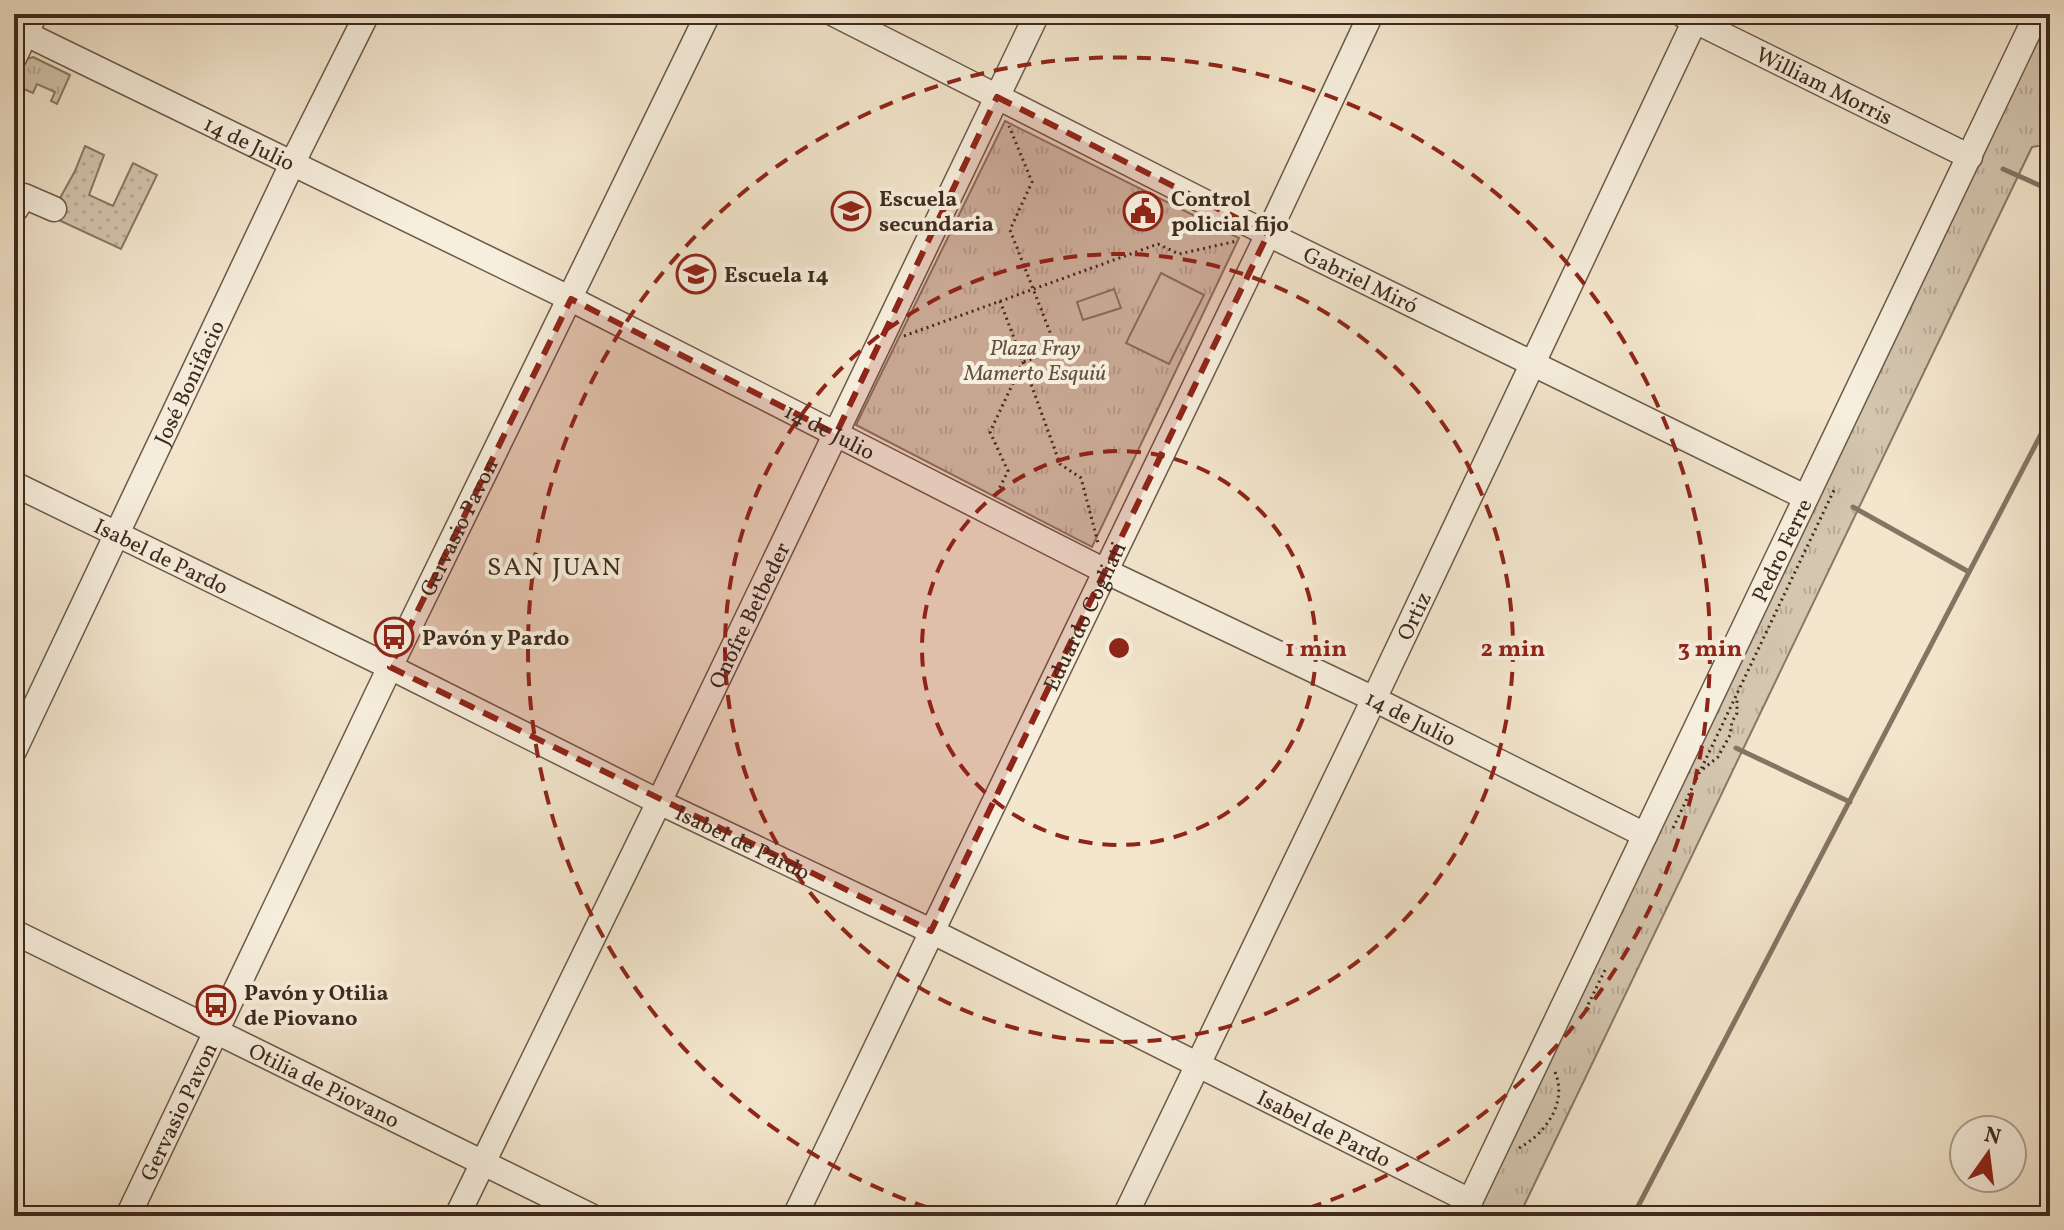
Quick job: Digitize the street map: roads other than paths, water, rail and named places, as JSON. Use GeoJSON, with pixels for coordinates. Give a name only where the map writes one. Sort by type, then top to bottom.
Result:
{"type":"FeatureCollection","features":[{"type":"Feature","properties":{"kind":"street","name":"José Bonifacio"},"geometry":{"type":"LineString","coordinates":[[14,751],[292,164],[367,14]]}},
{"type":"Feature","properties":{"kind":"street","name":"Gervasio Pavon"},"geometry":{"type":"LineString","coordinates":[[128,1216],[390,667],[708,14]]}},
{"type":"Feature","properties":{"kind":"street","name":"Gabriel Miró"},"geometry":{"type":"LineString","coordinates":[[834,14],[1268,234],[1805,497]]}},
{"type":"Feature","properties":{"kind":"street","name":"Onófre Betbeder"},"geometry":{"type":"LineString","coordinates":[[457,1216],[1037,14]]}},
{"type":"Feature","properties":{"kind":"street","name":"Eduardo Cogliati"},"geometry":{"type":"LineString","coordinates":[[795,1216],[1371,14]]}},
{"type":"Feature","properties":{"kind":"street","name":"Pedro Ferre"},"geometry":{"type":"LineString","coordinates":[[1466,1208],[2037,14]]}},
{"type":"Feature","properties":{"kind":"street","name":"William Morris"},"geometry":{"type":"LineString","coordinates":[[1691,16],[1970,157]]}},
{"type":"Feature","properties":{"kind":"street","name":"Ortiz"},"geometry":{"type":"LineString","coordinates":[[1125,1216],[1533,364],[1691,16]]}},
{"type":"Feature","properties":{"kind":"street","name":"14 de Julio"},"geometry":{"type":"LineString","coordinates":[[25,25],[292,164],[571,299],[1105,571],[1374,699],[1645,835]]}},
{"type":"Feature","properties":{"kind":"street"},"geometry":{"type":"LineString","coordinates":[[14,58],[25,25]]}},
{"type":"Feature","properties":{"kind":"street"},"geometry":{"type":"LineString","coordinates":[[14,208],[24,196],[54,209]]}},
{"type":"Feature","properties":{"kind":"street","name":"Isabel de Pardo"},"geometry":{"type":"LineString","coordinates":[[14,484],[1198,1063],[1466,1208]]}},
{"type":"Feature","properties":{"kind":"street","name":"Otilia de Piovano"},"geometry":{"type":"LineString","coordinates":[[14,932],[591,1216]]}},
{"type":"Feature","properties":{"kind":"waterway"},"geometry":{"type":"LineString","coordinates":[[2003,169],[2050,190]]}},
{"type":"Feature","properties":{"kind":"waterway"},"geometry":{"type":"LineString","coordinates":[[1633,1216],[2050,417]]}},
{"type":"Feature","properties":{"kind":"waterway"},"geometry":{"type":"LineString","coordinates":[[1853,507],[1969,572]]}},
{"type":"Feature","properties":{"kind":"waterway"},"geometry":{"type":"LineString","coordinates":[[1736,748],[1850,802]]}},
{"type":"Feature","properties":{"kind":"place","name":"Escuela secundaria"},"geometry":{"type":"Point","coordinates":[851,211]}},
{"type":"Feature","properties":{"kind":"place","name":"Control policial fijo"},"geometry":{"type":"Point","coordinates":[1143,211]}},
{"type":"Feature","properties":{"kind":"place","name":"Escuela 14"},"geometry":{"type":"Point","coordinates":[696,274]}},
{"type":"Feature","properties":{"kind":"place","name":"Pavón y Pardo"},"geometry":{"type":"Point","coordinates":[394,637]}},
{"type":"Feature","properties":{"kind":"place","name":"Pavón y Otilia de Piovano"},"geometry":{"type":"Point","coordinates":[216,1005]}},
{"type":"Feature","properties":{"kind":"district","name":"SAN JUAN"},"geometry":{"type":"Point","coordinates":[555,566]}},
{"type":"Feature","properties":{"kind":"park label","name":"Plaza Fray Mamerto Esquiú"},"geometry":{"type":"Point","coordinates":[1035,360]}}]}
